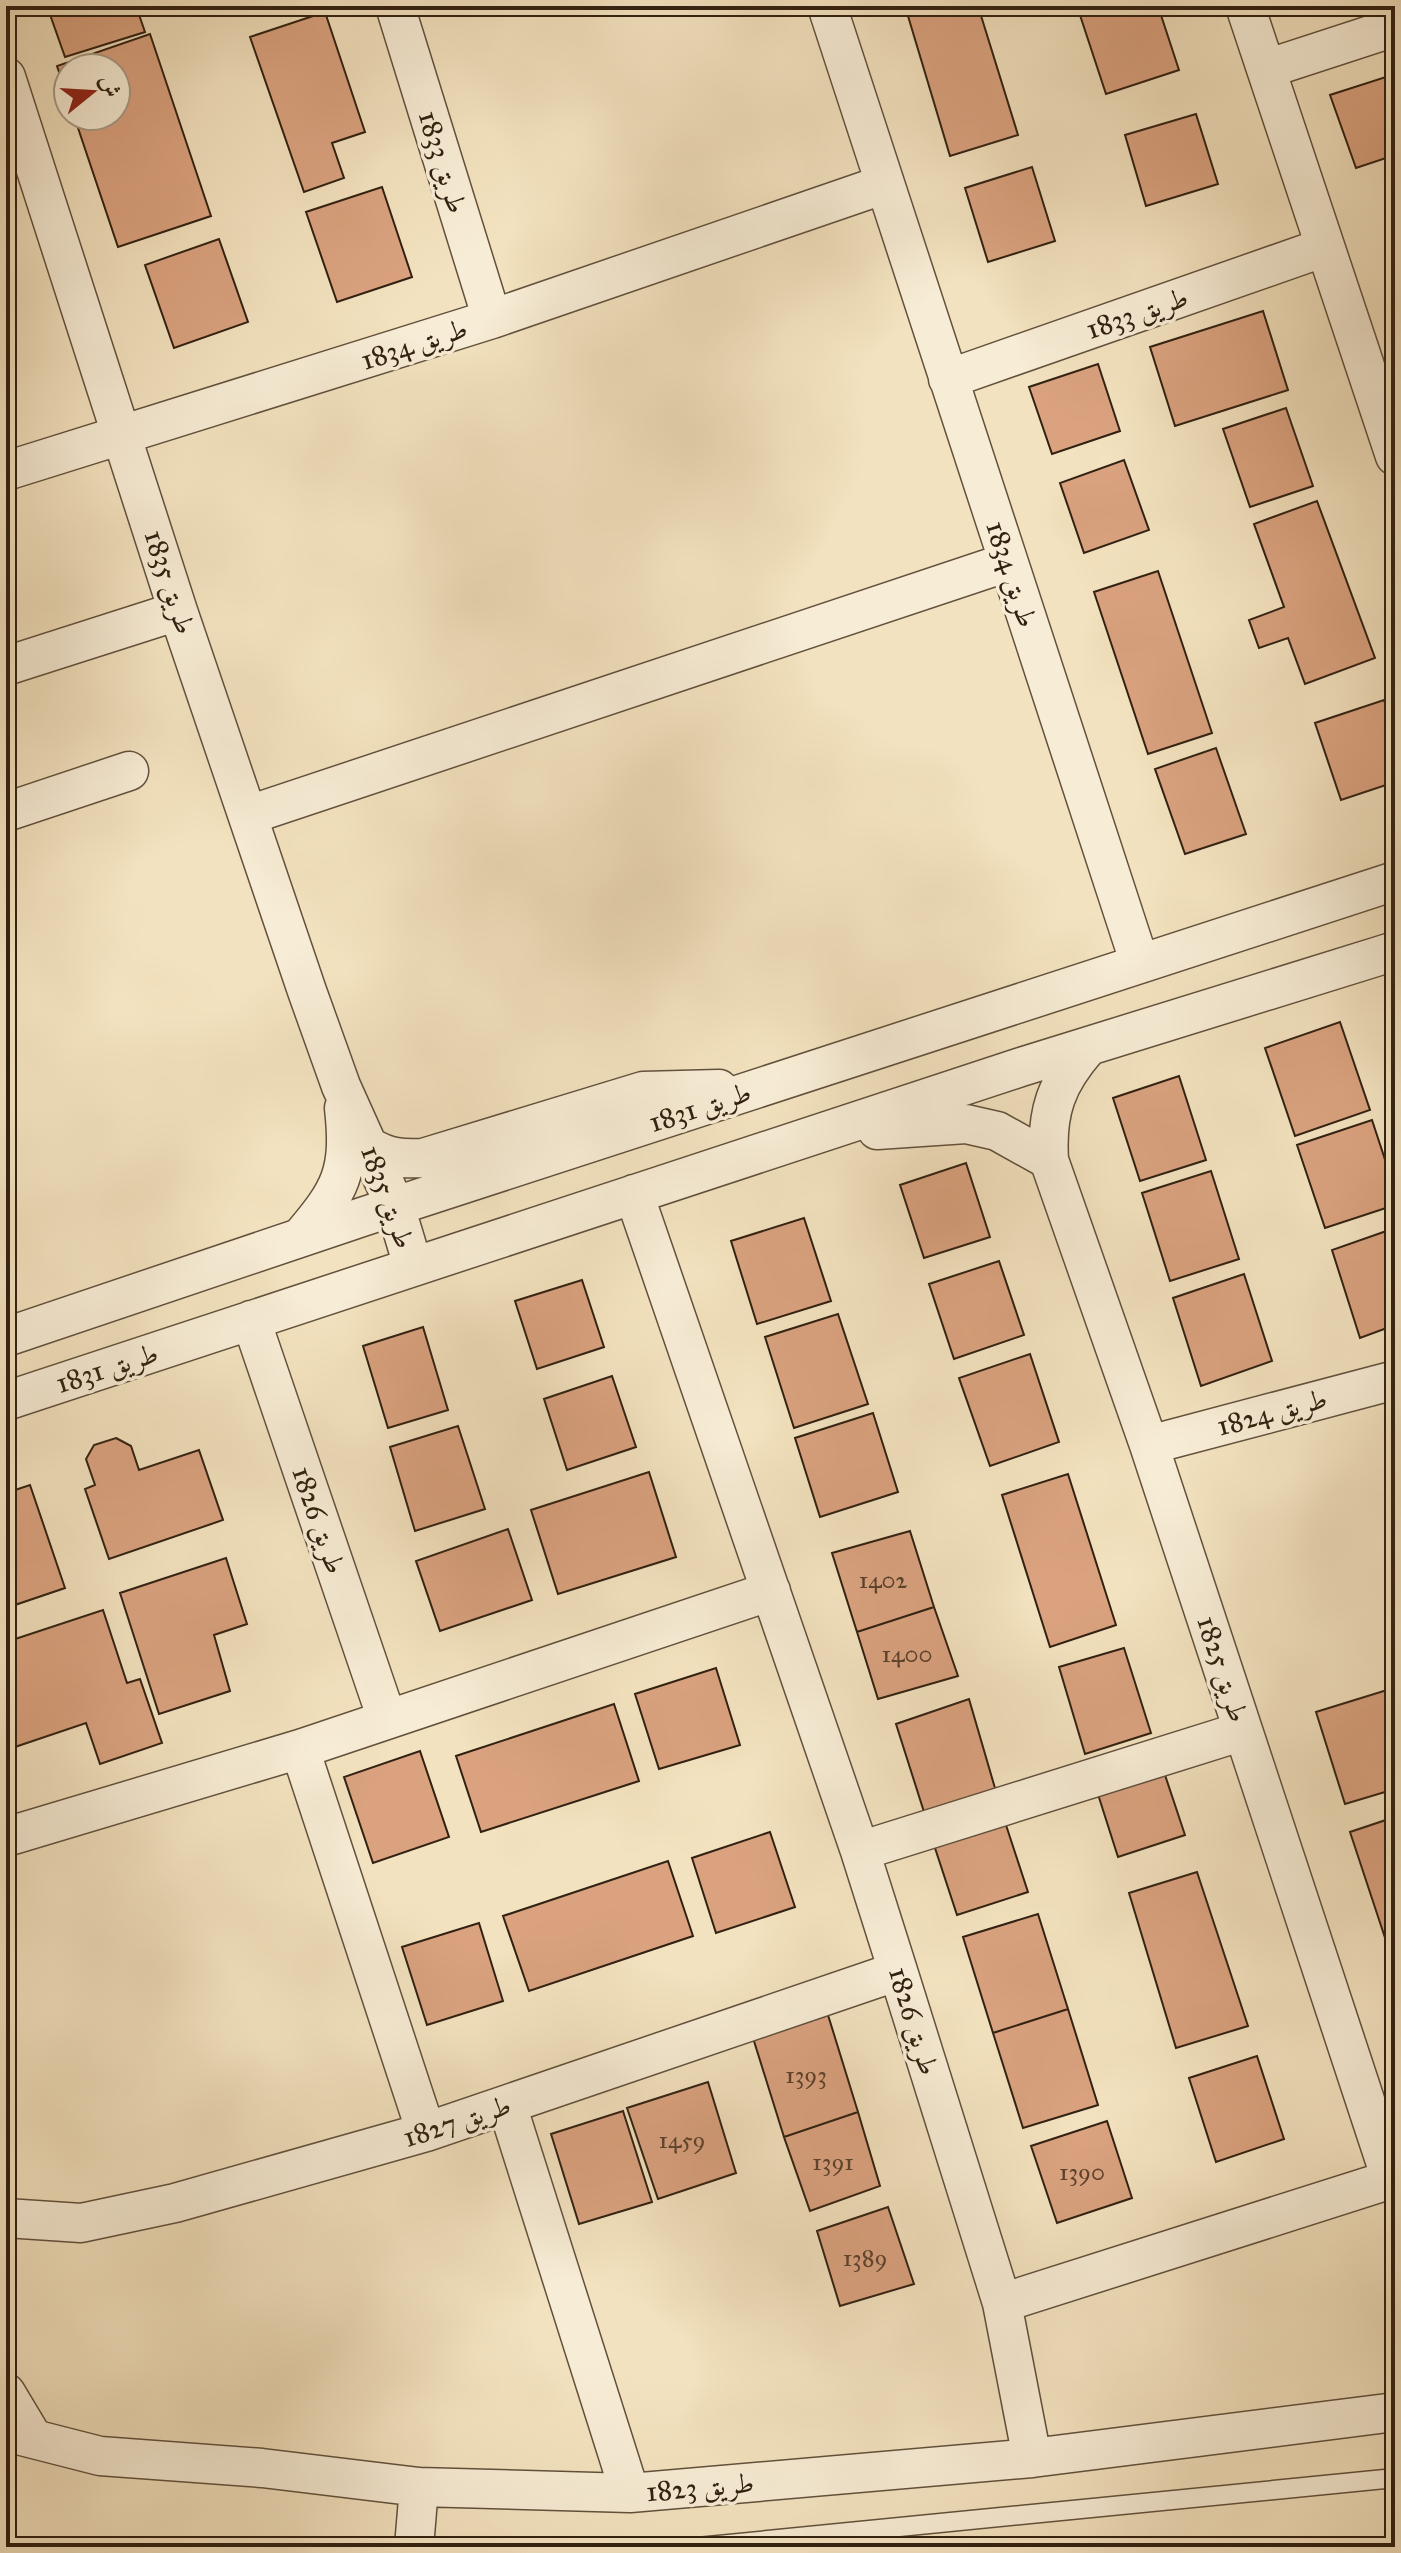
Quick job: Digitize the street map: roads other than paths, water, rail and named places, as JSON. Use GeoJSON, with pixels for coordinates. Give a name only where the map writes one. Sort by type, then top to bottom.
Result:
{"type":"FeatureCollection","features":[{"type":"Feature","properties":{"kind":"street","name":"طريق 1833"},"geometry":{"type":"LineString","coordinates":[[395,6],[492,319]]}},
{"type":"Feature","properties":{"kind":"street","name":"طريق 1834"},"geometry":{"type":"LineString","coordinates":[[827,6],[1140,964]]}},
{"type":"Feature","properties":{"kind":"street"},"geometry":{"type":"LineString","coordinates":[[1245,6],[1393,440]]}},
{"type":"Feature","properties":{"kind":"street"},"geometry":{"type":"LineString","coordinates":[[1266,69],[1395,27]]}},
{"type":"Feature","properties":{"kind":"street","name":"طريق 1835"},"geometry":{"type":"LineString","coordinates":[[6,77],[178,611],[341,1086],[395,1206],[413,1266]]}},
{"type":"Feature","properties":{"kind":"street","name":"طريق 1834"},"geometry":{"type":"LineString","coordinates":[[6,471],[492,319],[885,184]]}},
{"type":"Feature","properties":{"kind":"street","name":"طريق 1833"},"geometry":{"type":"LineString","coordinates":[[948,379],[1325,247]]}},
{"type":"Feature","properties":{"kind":"street"},"geometry":{"type":"LineString","coordinates":[[249,815],[1008,562]]}},
{"type":"Feature","properties":{"kind":"street"},"geometry":{"type":"LineString","coordinates":[[6,666],[178,611]]}},
{"type":"Feature","properties":{"kind":"street"},"geometry":{"type":"LineString","coordinates":[[6,812],[129,771]]}},
{"type":"Feature","properties":{"kind":"street","name":"طريق 1831"},"geometry":{"type":"LineString","coordinates":[[6,1337],[395,1206],[1395,881]]}},
{"type":"Feature","properties":{"kind":"street","name":"طريق 1831"},"geometry":{"type":"LineString","coordinates":[[6,1401],[816,1134],[1395,951]]}},
{"type":"Feature","properties":{"kind":"street","name":"طريق 1825"},"geometry":{"type":"LineString","coordinates":[[1002,2303],[1393,2178],[1149,1445],[1049,1160],[1050,1113],[1058,1089],[1071,1066],[1088,1047]]}},
{"type":"Feature","properties":{"kind":"street","name":"طريق 1835"},"geometry":{"type":"LineString","coordinates":[[300,1238],[325,1208],[341,1179],[348,1146],[341,1086]]}},
{"type":"Feature","properties":{"kind":"street"},"geometry":{"type":"LineString","coordinates":[[370,1147],[383,1155],[399,1159],[423,1158],[643,1091],[758,1088]]}},
{"type":"Feature","properties":{"kind":"street"},"geometry":{"type":"LineString","coordinates":[[816,1134],[966,1124],[997,1131],[1049,1160]]}},
{"type":"Feature","properties":{"kind":"street","name":"طريق 1826"},"geometry":{"type":"LineString","coordinates":[[634,1194],[860,1851],[898,1971],[1002,2303],[1032,2458]]}},
{"type":"Feature","properties":{"kind":"street","name":"طريق 1826"},"geometry":{"type":"LineString","coordinates":[[251,1320],[387,1719]]}},
{"type":"Feature","properties":{"kind":"street","name":"طريق 1824"},"geometry":{"type":"LineString","coordinates":[[1149,1445],[1395,1380]]}},
{"type":"Feature","properties":{"kind":"street"},"geometry":{"type":"LineString","coordinates":[[6,1837],[300,1749],[771,1591]]}},
{"type":"Feature","properties":{"kind":"street"},"geometry":{"type":"LineString","coordinates":[[860,1851],[1243,1731]]}},
{"type":"Feature","properties":{"kind":"street"},"geometry":{"type":"LineString","coordinates":[[300,1749],[426,2132]]}},
{"type":"Feature","properties":{"kind":"street","name":"طريق 1827"},"geometry":{"type":"LineString","coordinates":[[6,2218],[81,2223],[175,2203],[426,2132],[898,1971]]}},
{"type":"Feature","properties":{"kind":"street"},"geometry":{"type":"LineString","coordinates":[[507,2105],[630,2493]]}},
{"type":"Feature","properties":{"kind":"street"},"geometry":{"type":"LineString","coordinates":[[6,2393],[20,2435]]}},
{"type":"Feature","properties":{"kind":"street","name":"طريق 1823"},"geometry":{"type":"LineString","coordinates":[[20,2435],[100,2456],[262,2468],[419,2487],[630,2493],[1032,2458],[1395,2412]]}},
{"type":"Feature","properties":{"kind":"street"},"geometry":{"type":"LineString","coordinates":[[414,2547],[419,2487]]}},
{"type":"Feature","properties":{"kind":"lane"},"geometry":{"type":"LineString","coordinates":[[698,2547],[1395,2478]]}}]}
